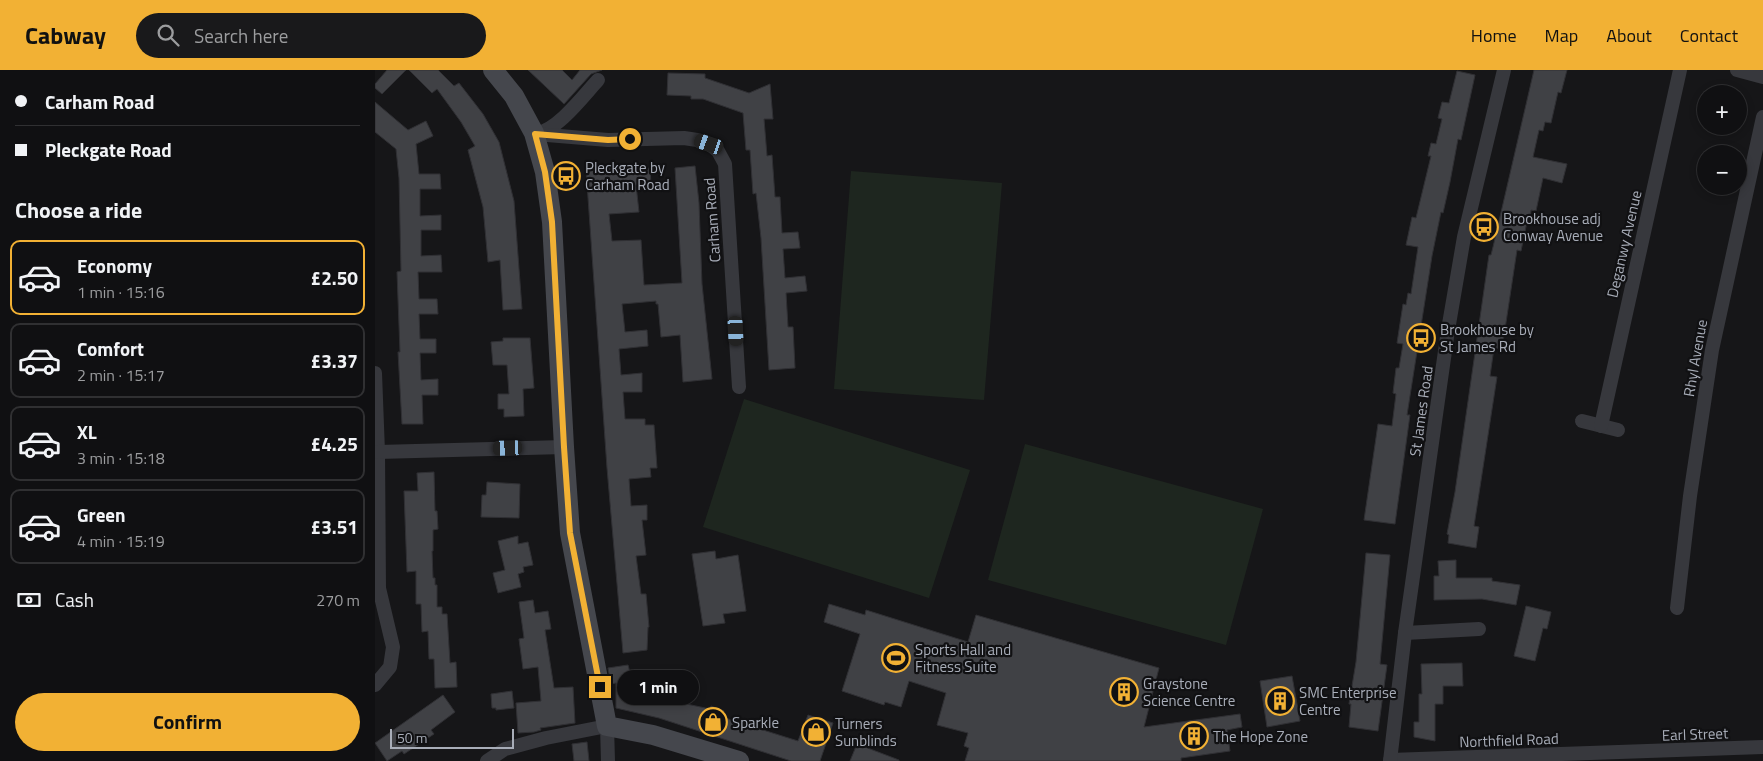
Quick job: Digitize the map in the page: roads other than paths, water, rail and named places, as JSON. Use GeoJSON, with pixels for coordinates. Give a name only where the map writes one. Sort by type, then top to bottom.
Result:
{"type":"FeatureCollection","features":[{"type":"Feature","properties":{"kind":"main road"},"geometry":{"type":"LineString","coordinates":[[493,70],[513,96],[534,134],[545,172],[552,222],[570,533],[607,726],[653,735],[739,761]]}},
{"type":"Feature","properties":{"kind":"street","name":"St James Road"},"geometry":{"type":"LineString","coordinates":[[1390,760],[1405,633],[1448,330],[1464,237],[1504,70]]}},
{"type":"Feature","properties":{"kind":"street","name":"Deganwy Avenue"},"geometry":{"type":"LineString","coordinates":[[1601,426],[1680,70]]}},
{"type":"Feature","properties":{"kind":"street"},"geometry":{"type":"LineString","coordinates":[[1737,70],[1763,78],[1763,76]]}},
{"type":"Feature","properties":{"kind":"street"},"geometry":{"type":"LineString","coordinates":[[534,134],[551,127],[563,117],[598,80]]}},
{"type":"Feature","properties":{"kind":"street","name":"Rhyl Avenue"},"geometry":{"type":"LineString","coordinates":[[1677,608],[1690,496],[1712,350],[1763,117]]}},
{"type":"Feature","properties":{"kind":"street","name":"Carham Road"},"geometry":{"type":"LineString","coordinates":[[534,134],[608,140],[684,138],[709,144],[719,150],[725,164],[739,386]]}},
{"type":"Feature","properties":{"kind":"street"},"geometry":{"type":"LineString","coordinates":[[375,373],[378,452],[379,588],[393,647],[389,667],[375,685]]}},
{"type":"Feature","properties":{"kind":"street"},"geometry":{"type":"LineString","coordinates":[[1582,421],[1618,430]]}},
{"type":"Feature","properties":{"kind":"street"},"geometry":{"type":"LineString","coordinates":[[378,452],[564,447]]}},
{"type":"Feature","properties":{"kind":"street"},"geometry":{"type":"LineString","coordinates":[[1405,633],[1479,629]]}},
{"type":"Feature","properties":{"kind":"street"},"geometry":{"type":"LineString","coordinates":[[487,761],[514,747],[546,738],[607,726],[608,761]]}},
{"type":"Feature","properties":{"kind":"street","name":"Earl Street"},"geometry":{"type":"LineString","coordinates":[[1629,757],[1763,747]]}},
{"type":"Feature","properties":{"kind":"street","name":"Northfield Road"},"geometry":{"type":"LineString","coordinates":[[1390,760],[1629,757]]}},
{"type":"Feature","properties":{"kind":"place","name":"Pleckgate by Carham Road"},"geometry":{"type":"Point","coordinates":[566,176]}},
{"type":"Feature","properties":{"kind":"place","name":"Brookhouse adj Conway Avenue"},"geometry":{"type":"Point","coordinates":[1484,227]}},
{"type":"Feature","properties":{"kind":"place","name":"Brookhouse by St James Rd"},"geometry":{"type":"Point","coordinates":[1421,338]}},
{"type":"Feature","properties":{"kind":"place","name":"Sports Hall and Fitness Suite"},"geometry":{"type":"Point","coordinates":[896,658]}},
{"type":"Feature","properties":{"kind":"place","name":"Graystone Science Centre"},"geometry":{"type":"Point","coordinates":[1124,692]}},
{"type":"Feature","properties":{"kind":"place","name":"SMC Enterprise Centre"},"geometry":{"type":"Point","coordinates":[1280,701]}},
{"type":"Feature","properties":{"kind":"place","name":"Sparkle"},"geometry":{"type":"Point","coordinates":[713,722]}},
{"type":"Feature","properties":{"kind":"place","name":"Turners Sunblinds"},"geometry":{"type":"Point","coordinates":[816,732]}},
{"type":"Feature","properties":{"kind":"place","name":"The Hope Zone"},"geometry":{"type":"Point","coordinates":[1194,736]}}]}
